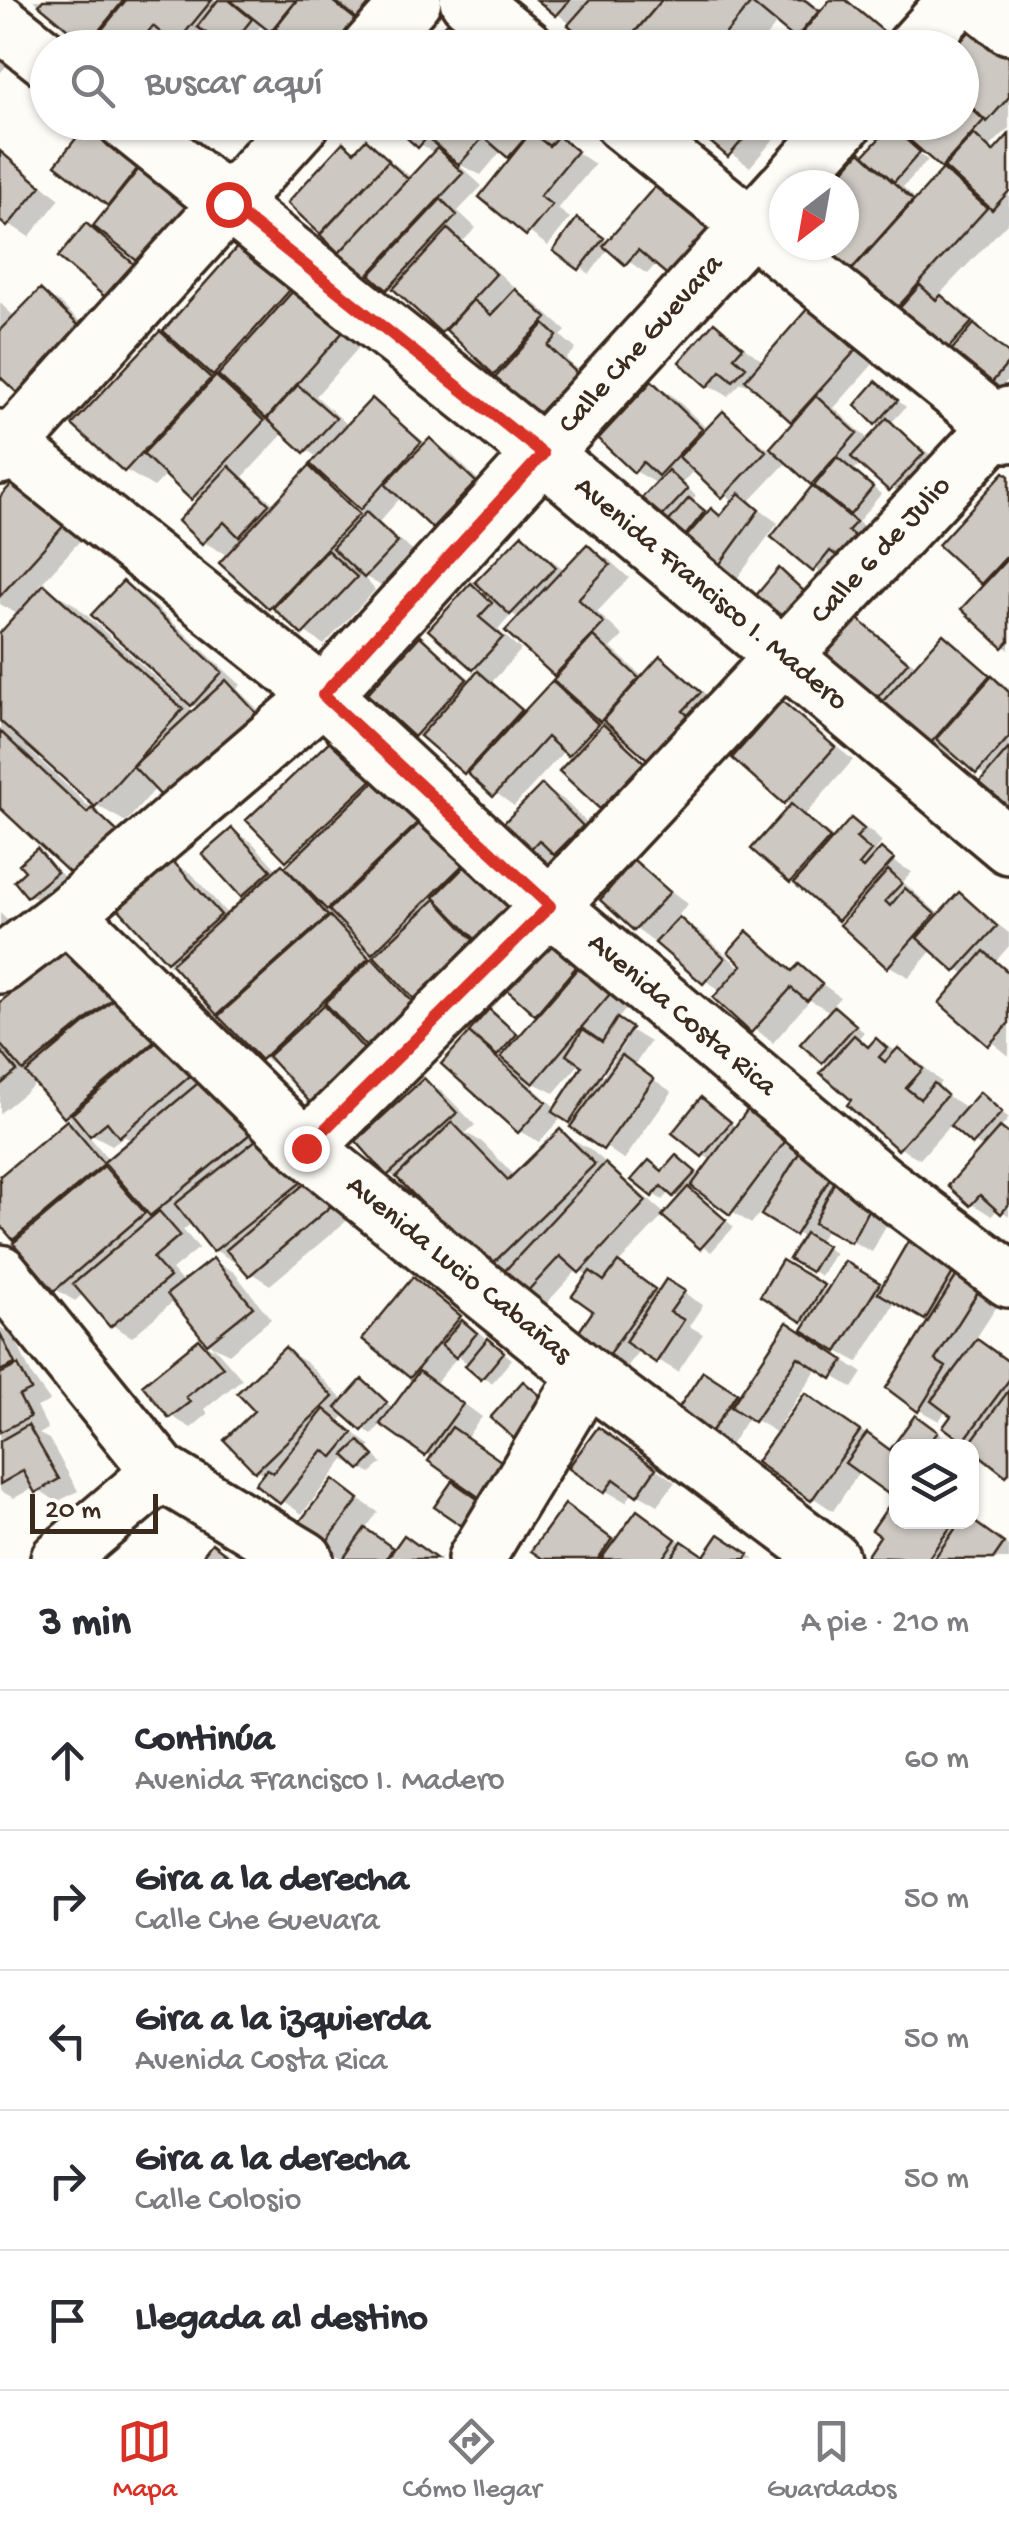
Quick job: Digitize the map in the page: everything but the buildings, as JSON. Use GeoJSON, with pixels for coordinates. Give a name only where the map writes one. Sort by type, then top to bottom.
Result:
{"type":"FeatureCollection","features":[{"type":"Feature","properties":{"kind":"street"},"geometry":{"type":"LineString","coordinates":[[386,30],[414,0]]}},
{"type":"Feature","properties":{"kind":"street"},"geometry":{"type":"LineString","coordinates":[[468,0],[506,30]]}},
{"type":"Feature","properties":{"kind":"street"},"geometry":{"type":"LineString","coordinates":[[930,30],[957,0]]}},
{"type":"Feature","properties":{"kind":"street"},"geometry":{"type":"LineString","coordinates":[[978,0],[1009,26]]}},
{"type":"Feature","properties":{"kind":"street"},"geometry":{"type":"LineString","coordinates":[[0,22],[30,46]]}},
{"type":"Feature","properties":{"kind":"street","name":"Avenida Francisco I. Madero"},"geometry":{"type":"LineString","coordinates":[[148,140],[543,454],[1009,846]]}},
{"type":"Feature","properties":{"kind":"street"},"geometry":{"type":"LineString","coordinates":[[3,446],[286,140]]}},
{"type":"Feature","properties":{"kind":"street"},"geometry":{"type":"LineString","coordinates":[[657,140],[769,197]]}},
{"type":"Feature","properties":{"kind":"street","name":"Calle Che Guevara"},"geometry":{"type":"LineString","coordinates":[[801,170],[829,140]]}},
{"type":"Feature","properties":{"kind":"street","name":"Calle Che Guevara"},"geometry":{"type":"LineString","coordinates":[[0,964],[66,914],[323,695],[769,205]]}},
{"type":"Feature","properties":{"kind":"street"},"geometry":{"type":"LineString","coordinates":[[836,260],[1006,425]]}},
{"type":"Feature","properties":{"kind":"street","name":"Calle 6 de Julio"},"geometry":{"type":"LineString","coordinates":[[306,1148],[550,906],[1006,425]]}},
{"type":"Feature","properties":{"kind":"street","name":"Avenida Costa Rica"},"geometry":{"type":"LineString","coordinates":[[3,446],[323,695],[550,906],[881,1183],[1009,1279]]}},
{"type":"Feature","properties":{"kind":"street","name":"Avenida Lucio Cabañas"},"geometry":{"type":"LineString","coordinates":[[66,914],[306,1148],[587,1374],[831,1559]]}},
{"type":"Feature","properties":{"kind":"street"},"geometry":{"type":"LineString","coordinates":[[0,1273],[162,1472],[305,1559]]}},
{"type":"Feature","properties":{"kind":"street"},"geometry":{"type":"LineString","coordinates":[[476,1559],[587,1374]]}},
{"type":"Feature","properties":{"kind":"street"},"geometry":{"type":"LineString","coordinates":[[59,1559],[162,1472]]}},
{"type":"Feature","properties":{"kind":"route"},"geometry":{"type":"LineString","coordinates":[[228,204],[543,454],[323,695],[550,906],[306,1148]]}}]}
